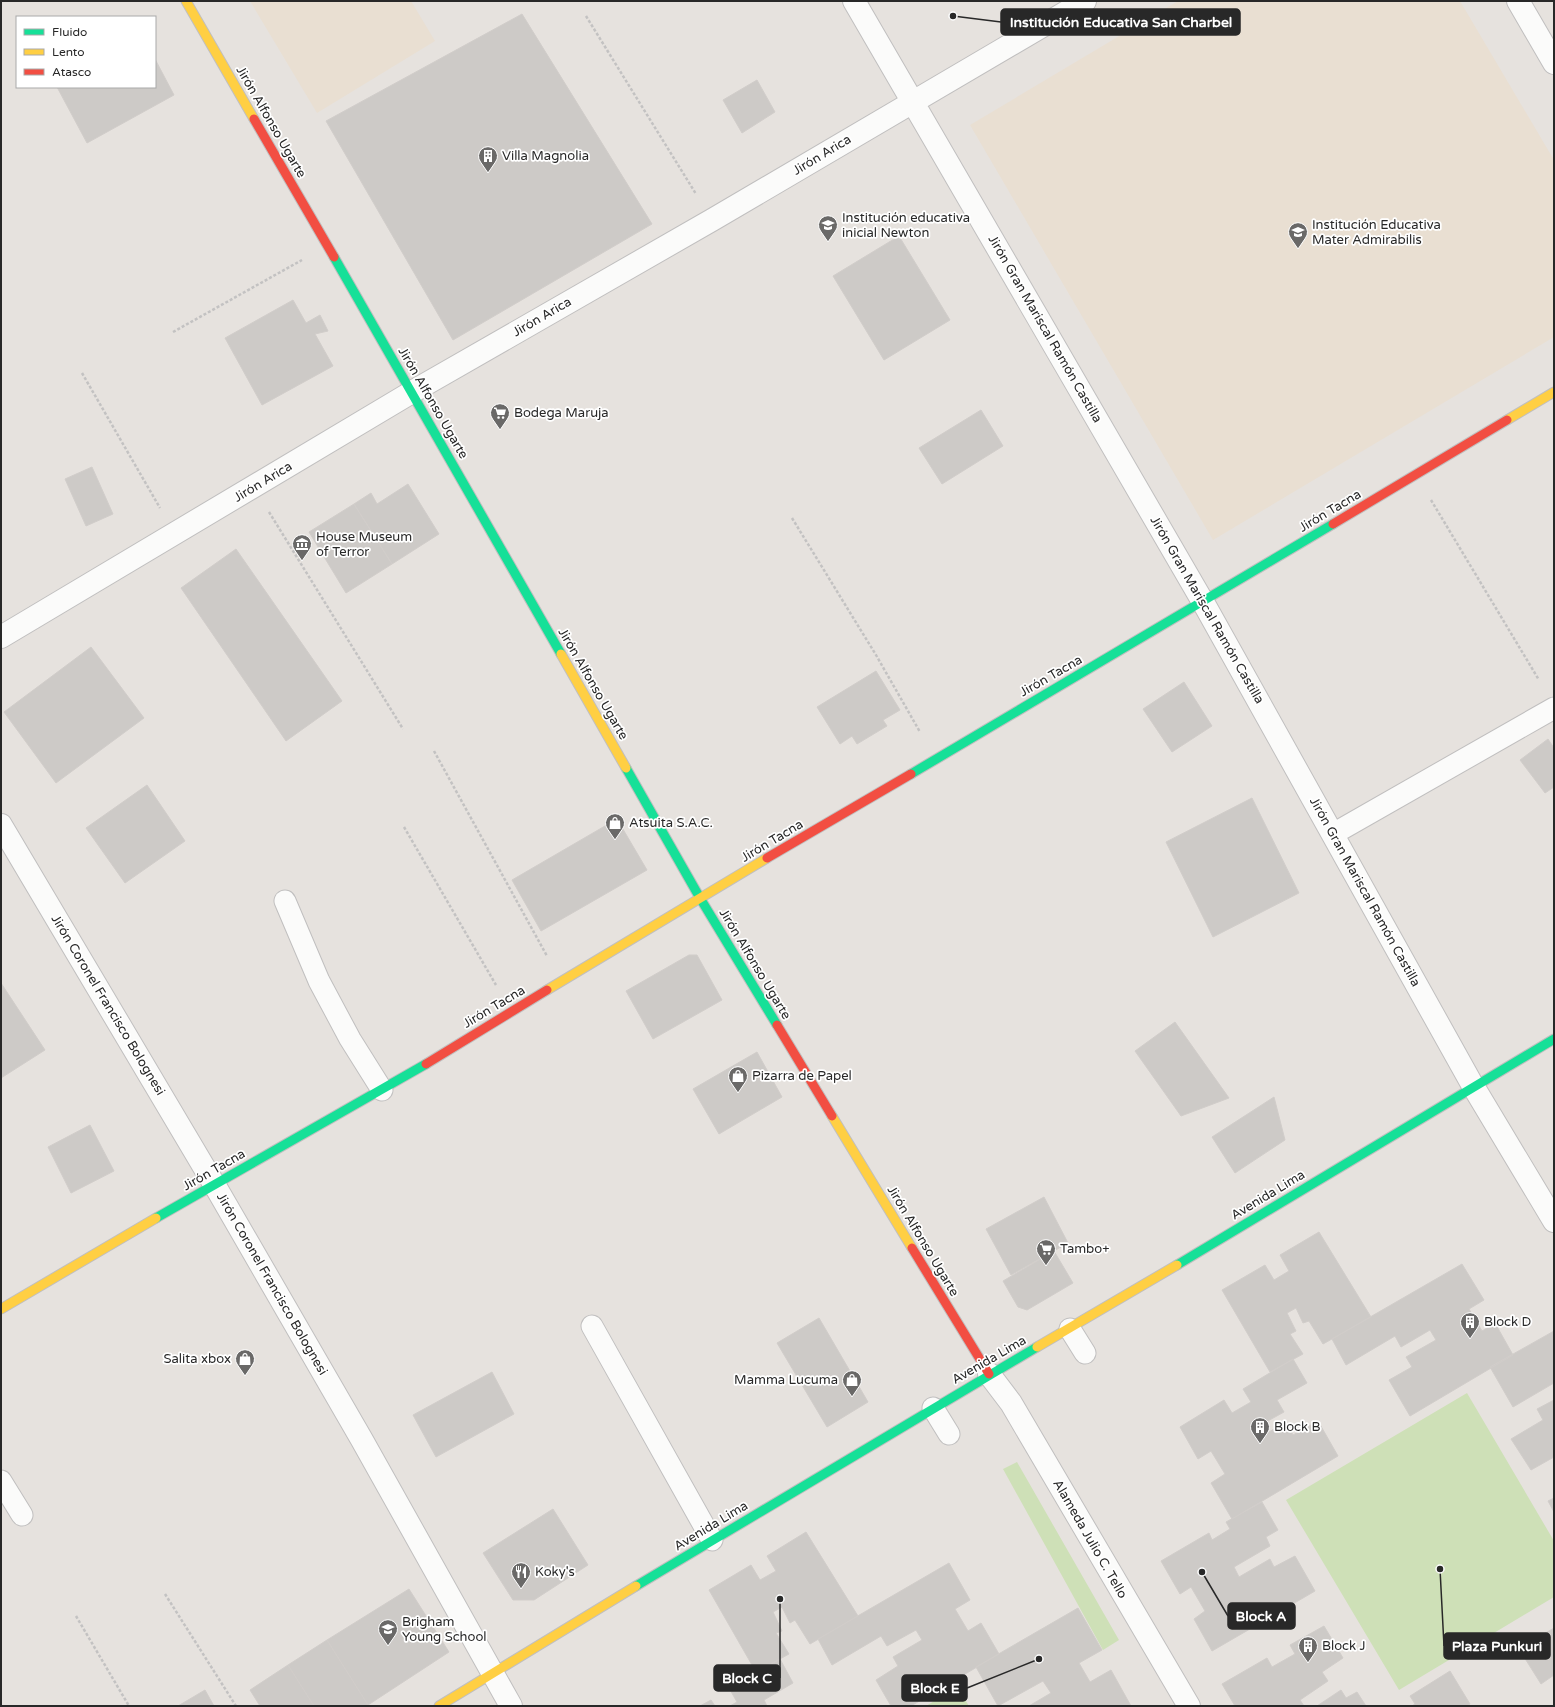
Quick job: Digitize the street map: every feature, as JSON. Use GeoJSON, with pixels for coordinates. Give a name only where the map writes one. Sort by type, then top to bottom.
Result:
{"type":"FeatureCollection","features":[{"type":"Feature","properties":{"kind":"street","name":"Jirón Alfonso Ugarte"},"geometry":{"type":"LineString","coordinates":[[186,1],[412,392],[700,898],[989,1374]]}},
{"type":"Feature","properties":{"kind":"street","name":"Jirón Gran Mariscal Ramón Castilla"},"geometry":{"type":"LineString","coordinates":[[854,1],[1203,602],[1473,1086],[1554,1221]]}},
{"type":"Feature","properties":{"kind":"street","name":"Jirón Arica"},"geometry":{"type":"LineString","coordinates":[[1,637],[254,488],[412,392],[712,220],[912,101],[1085,1]]}},
{"type":"Feature","properties":{"kind":"street"},"geometry":{"type":"LineString","coordinates":[[1518,1],[1554,63]]}},
{"type":"Feature","properties":{"kind":"street","name":"Jirón Tacna"},"geometry":{"type":"LineString","coordinates":[[1,1309],[214,1184],[382,1090],[700,898],[1203,602],[1554,392]]}},
{"type":"Feature","properties":{"kind":"street","name":"Jirón Coronel Francisco Bolognesi"},"geometry":{"type":"LineString","coordinates":[[1,825],[214,1184],[362,1440],[491,1673],[511,1706]]}},
{"type":"Feature","properties":{"kind":"street","name":"Avenida Lima"},"geometry":{"type":"LineString","coordinates":[[439,1706],[491,1673],[989,1374],[1070,1329],[1473,1086],[1554,1040]]}},
{"type":"Feature","properties":{"kind":"street","name":"Alameda Julio C. Tello"},"geometry":{"type":"LineString","coordinates":[[989,1374],[1011,1403],[1189,1706]]}},
{"type":"Feature","properties":{"kind":"lane"},"geometry":{"type":"LineString","coordinates":[[1333,834],[1554,708]]}},
{"type":"Feature","properties":{"kind":"lane"},"geometry":{"type":"LineString","coordinates":[[285,901],[319,982],[350,1039],[382,1090]]}},
{"type":"Feature","properties":{"kind":"lane"},"geometry":{"type":"LineString","coordinates":[[592,1326],[712,1540]]}},
{"type":"Feature","properties":{"kind":"lane"},"geometry":{"type":"LineString","coordinates":[[1070,1329],[1085,1353]]}},
{"type":"Feature","properties":{"kind":"lane"},"geometry":{"type":"LineString","coordinates":[[933,1408],[949,1434]]}},
{"type":"Feature","properties":{"kind":"lane"},"geometry":{"type":"LineString","coordinates":[[1,1481],[22,1515]]}},
{"type":"Feature","properties":{"kind":"path"},"geometry":{"type":"LineString","coordinates":[[586,16],[712,220]]}},
{"type":"Feature","properties":{"kind":"path"},"geometry":{"type":"LineString","coordinates":[[173,332],[327,246]]}},
{"type":"Feature","properties":{"kind":"path"},"geometry":{"type":"LineString","coordinates":[[82,373],[175,534]]}},
{"type":"Feature","properties":{"kind":"path"},"geometry":{"type":"LineString","coordinates":[[1416,475],[1539,680]]}},
{"type":"Feature","properties":{"kind":"path"},"geometry":{"type":"LineString","coordinates":[[254,488],[403,729]]}},
{"type":"Feature","properties":{"kind":"path"},"geometry":{"type":"LineString","coordinates":[[792,518],[876,655],[936,759]]}},
{"type":"Feature","properties":{"kind":"path"},"geometry":{"type":"LineString","coordinates":[[434,751],[561,982]]}},
{"type":"Feature","properties":{"kind":"path"},"geometry":{"type":"LineString","coordinates":[[404,827],[511,1012]]}},
{"type":"Feature","properties":{"kind":"path"},"geometry":{"type":"LineString","coordinates":[[165,1594],[236,1706]]}},
{"type":"Feature","properties":{"kind":"path"},"geometry":{"type":"LineString","coordinates":[[76,1616],[129,1706]]}},
{"type":"Feature","properties":{"kind":"shaded area"},"geometry":{"type":"Polygon","coordinates":[[[250,1],[411,1],[435,41],[317,113],[250,1]]]}},
{"type":"Feature","properties":{"kind":"shaded area","name":"Institución Educativa Mater Admirabilis"},"geometry":{"type":"Polygon","coordinates":[[[1178,1],[1460,1],[1554,160],[1554,337],[1213,540],[970,125],[1178,1]]]}},
{"type":"Feature","properties":{"kind":"green space"},"geometry":{"type":"Polygon","coordinates":[[[1467,1393],[1554,1541],[1554,1597],[1399,1690],[1286,1500],[1467,1393]]]}},
{"type":"Feature","properties":{"kind":"green space"},"geometry":{"type":"Polygon","coordinates":[[[1017,1462],[1119,1640],[1103,1650],[1003,1469],[1017,1462]]]}},
{"type":"Feature","properties":{"kind":"green space"},"geometry":{"type":"Polygon","coordinates":[[[957,1687],[969,1706],[926,1706],[957,1687]]]}},
{"type":"Feature","properties":{"kind":"building","name":"Villa Magnolia"},"geometry":{"type":"Polygon","coordinates":[[[522,14],[652,224],[453,340],[326,121],[522,14]]]}},
{"type":"Feature","properties":{"kind":"building"},"geometry":{"type":"Polygon","coordinates":[[[156,61],[174,95],[87,143],[58,88],[156,88],[156,61]]]}},
{"type":"Feature","properties":{"kind":"building"},"geometry":{"type":"Polygon","coordinates":[[[757,80],[775,112],[742,133],[723,100],[757,80]]]}},
{"type":"Feature","properties":{"kind":"building"},"geometry":{"type":"Polygon","coordinates":[[[899,236],[950,320],[884,360],[833,276],[899,236]]]}},
{"type":"Feature","properties":{"kind":"building"},"geometry":{"type":"Polygon","coordinates":[[[293,300],[306,323],[320,315],[328,331],[315,334],[333,366],[262,405],[225,338],[293,300]]]}},
{"type":"Feature","properties":{"kind":"building"},"geometry":{"type":"Polygon","coordinates":[[[981,410],[1003,446],[942,484],[919,448],[981,410]]]}},
{"type":"Feature","properties":{"kind":"building"},"geometry":{"type":"Polygon","coordinates":[[[92,467],[113,514],[86,526],[65,479],[92,467]]]}},
{"type":"Feature","properties":{"kind":"building"},"geometry":{"type":"Polygon","coordinates":[[[408,484],[439,534],[392,564],[354,504],[371,493],[377,504],[408,484]]]}},
{"type":"Feature","properties":{"kind":"building"},"geometry":{"type":"Polygon","coordinates":[[[354,504],[392,564],[346,593],[309,532],[354,504]]]}},
{"type":"Feature","properties":{"kind":"building"},"geometry":{"type":"Polygon","coordinates":[[[236,549],[342,701],[286,741],[181,588],[236,549]]]}},
{"type":"Feature","properties":{"kind":"building"},"geometry":{"type":"Polygon","coordinates":[[[91,647],[144,718],[56,783],[4,712],[91,647]]]}},
{"type":"Feature","properties":{"kind":"building"},"geometry":{"type":"Polygon","coordinates":[[[876,671],[900,710],[883,720],[887,726],[857,744],[852,736],[840,744],[817,707],[876,671]]]}},
{"type":"Feature","properties":{"kind":"building"},"geometry":{"type":"Polygon","coordinates":[[[1184,682],[1212,726],[1172,752],[1143,709],[1184,682]]]}},
{"type":"Feature","properties":{"kind":"building"},"geometry":{"type":"Polygon","coordinates":[[[1548,739],[1554,748],[1554,787],[1545,793],[1520,760],[1548,739]]]}},
{"type":"Feature","properties":{"kind":"building"},"geometry":{"type":"Polygon","coordinates":[[[147,785],[185,841],[125,883],[86,828],[147,785]]]}},
{"type":"Feature","properties":{"kind":"building"},"geometry":{"type":"Polygon","coordinates":[[[1252,798],[1299,893],[1213,937],[1166,842],[1252,798]]]}},
{"type":"Feature","properties":{"kind":"building"},"geometry":{"type":"Polygon","coordinates":[[[617,819],[647,870],[541,931],[512,880],[617,819]]]}},
{"type":"Feature","properties":{"kind":"building"},"geometry":{"type":"Polygon","coordinates":[[[689,955],[697,955],[722,1000],[653,1039],[626,991],[689,955]]]}},
{"type":"Feature","properties":{"kind":"building"},"geometry":{"type":"Polygon","coordinates":[[[1,983],[45,1050],[1,1078],[1,983]]]}},
{"type":"Feature","properties":{"kind":"building"},"geometry":{"type":"Polygon","coordinates":[[[1175,1022],[1229,1098],[1181,1116],[1135,1051],[1175,1022]]]}},
{"type":"Feature","properties":{"kind":"building","name":"Pizarra de Papel"},"geometry":{"type":"Polygon","coordinates":[[[757,1052],[782,1097],[719,1134],[693,1089],[757,1052]]]}},
{"type":"Feature","properties":{"kind":"building"},"geometry":{"type":"Polygon","coordinates":[[[1274,1097],[1285,1140],[1235,1173],[1212,1137],[1274,1097]]]}},
{"type":"Feature","properties":{"kind":"building"},"geometry":{"type":"Polygon","coordinates":[[[90,1125],[114,1171],[71,1193],[48,1147],[90,1125]]]}},
{"type":"Feature","properties":{"kind":"building"},"geometry":{"type":"Polygon","coordinates":[[[1044,1197],[1068,1243],[1011,1275],[986,1229],[1044,1197]]]}},
{"type":"Feature","properties":{"kind":"building"},"geometry":{"type":"Polygon","coordinates":[[[1319,1232],[1371,1317],[1323,1344],[1309,1321],[1303,1323],[1296,1308],[1287,1313],[1296,1331],[1290,1334],[1303,1354],[1270,1372],[1222,1290],[1265,1265],[1274,1280],[1289,1271],[1280,1255],[1319,1232]]]}},
{"type":"Feature","properties":{"kind":"building","name":"Tambo+"},"geometry":{"type":"Polygon","coordinates":[[[1054,1251],[1073,1283],[1027,1310],[1018,1307],[1003,1281],[1054,1251]]]}},
{"type":"Feature","properties":{"kind":"building","name":"Block D"},"geometry":{"type":"Polygon","coordinates":[[[1462,1264],[1484,1300],[1469,1309],[1482,1331],[1495,1323],[1513,1355],[1410,1416],[1389,1380],[1412,1367],[1406,1357],[1436,1340],[1430,1330],[1401,1347],[1395,1336],[1346,1365],[1332,1339],[1462,1264]]]}},
{"type":"Feature","properties":{"kind":"building"},"geometry":{"type":"Polygon","coordinates":[[[819,1318],[868,1402],[827,1427],[777,1343],[819,1318]]]}},
{"type":"Feature","properties":{"kind":"building"},"geometry":{"type":"Polygon","coordinates":[[[1554,1331],[1554,1383],[1513,1407],[1490,1367],[1554,1331]]]}},
{"type":"Feature","properties":{"kind":"building","name":"Block B"},"geometry":{"type":"Polygon","coordinates":[[[1293,1359],[1307,1383],[1277,1400],[1284,1412],[1257,1427],[1262,1436],[1286,1422],[1293,1435],[1318,1421],[1338,1456],[1232,1519],[1211,1483],[1225,1474],[1211,1451],[1198,1459],[1180,1427],[1224,1400],[1232,1413],[1251,1402],[1243,1389],[1293,1359]]]}},
{"type":"Feature","properties":{"kind":"building"},"geometry":{"type":"Polygon","coordinates":[[[492,1372],[514,1414],[436,1457],[413,1415],[492,1372]]]}},
{"type":"Feature","properties":{"kind":"building"},"geometry":{"type":"Polygon","coordinates":[[[1554,1400],[1554,1457],[1531,1470],[1511,1439],[1543,1420],[1537,1409],[1554,1400]]]}},
{"type":"Feature","properties":{"kind":"building"},"geometry":{"type":"Polygon","coordinates":[[[1554,1498],[1554,1512],[1548,1501],[1554,1498]]]}},
{"type":"Feature","properties":{"kind":"building"},"geometry":{"type":"Polygon","coordinates":[[[1262,1502],[1278,1530],[1266,1537],[1270,1546],[1234,1567],[1239,1577],[1270,1559],[1274,1567],[1295,1556],[1315,1591],[1279,1612],[1275,1605],[1259,1615],[1262,1622],[1212,1651],[1194,1619],[1205,1611],[1191,1587],[1180,1594],[1161,1561],[1209,1533],[1212,1540],[1230,1529],[1226,1522],[1262,1502]]]}},
{"type":"Feature","properties":{"kind":"building"},"geometry":{"type":"Polygon","coordinates":[[[553,1509],[588,1565],[534,1600],[513,1600],[483,1553],[553,1509]]]}},
{"type":"Feature","properties":{"kind":"building"},"geometry":{"type":"Polygon","coordinates":[[[806,1532],[858,1616],[810,1644],[795,1620],[790,1623],[782,1607],[773,1612],[782,1631],[776,1633],[789,1654],[756,1672],[709,1590],[751,1565],[760,1580],[776,1571],[767,1556],[806,1532]]]}},
{"type":"Feature","properties":{"kind":"building"},"geometry":{"type":"Polygon","coordinates":[[[949,1563],[970,1600],[955,1609],[968,1631],[981,1623],[999,1654],[911,1706],[891,1706],[876,1680],[898,1666],[893,1657],[922,1640],[916,1630],[887,1646],[881,1636],[832,1665],[818,1639],[949,1563]]]}},
{"type":"Feature","properties":{"kind":"building","name":"Brigham Young School"},"geometry":{"type":"Polygon","coordinates":[[[409,1589],[449,1652],[368,1705],[327,1640],[409,1589]]]}},
{"type":"Feature","properties":{"kind":"building"},"geometry":{"type":"Polygon","coordinates":[[[1078,1608],[1102,1650],[1079,1663],[1090,1682],[1111,1670],[1131,1706],[1029,1706],[1051,1693],[1043,1681],[998,1706],[976,1667],[1078,1608]]]}},
{"type":"Feature","properties":{"kind":"building","name":"Block J"},"geometry":{"type":"Polygon","coordinates":[[[1324,1626],[1343,1658],[1322,1672],[1328,1681],[1300,1700],[1304,1706],[1235,1706],[1222,1684],[1267,1658],[1272,1667],[1295,1654],[1290,1645],[1324,1626]]]}},
{"type":"Feature","properties":{"kind":"building"},"geometry":{"type":"Polygon","coordinates":[[[1554,1628],[1554,1675],[1541,1684],[1519,1649],[1554,1628]]]}},
{"type":"Feature","properties":{"kind":"building"},"geometry":{"type":"Polygon","coordinates":[[[327,1640],[368,1705],[314,1706],[288,1665],[327,1640]]]}},
{"type":"Feature","properties":{"kind":"building"},"geometry":{"type":"Polygon","coordinates":[[[780,1659],[793,1683],[764,1700],[767,1706],[730,1706],[737,1702],[729,1688],[780,1659]]]}},
{"type":"Feature","properties":{"kind":"building"},"geometry":{"type":"Polygon","coordinates":[[[288,1665],[314,1706],[260,1706],[250,1690],[288,1665]]]}},
{"type":"Feature","properties":{"kind":"building"},"geometry":{"type":"Polygon","coordinates":[[[1450,1671],[1470,1704],[1467,1706],[1412,1706],[1415,1704],[1410,1696],[1450,1671]]]}},
{"type":"Feature","properties":{"kind":"building"},"geometry":{"type":"Polygon","coordinates":[[[205,1690],[214,1706],[178,1706],[205,1690]]]}},
{"type":"Feature","properties":{"kind":"building","name":"Block J"},"geometry":{"type":"Polygon","coordinates":[[[1341,1690],[1346,1698],[1357,1692],[1366,1706],[1317,1706],[1341,1690]]]}},
{"type":"Feature","properties":{"kind":"building"},"geometry":{"type":"Polygon","coordinates":[[[711,1700],[715,1706],[700,1706],[711,1700]]]}},
{"type":"Feature","properties":{"kind":"traffic: fast"},"geometry":{"type":"LineString","coordinates":[[334,257],[561,654]]}},
{"type":"Feature","properties":{"kind":"traffic: fast"},"geometry":{"type":"LineString","coordinates":[[911,774],[1333,524]]}},
{"type":"Feature","properties":{"kind":"traffic: fast"},"geometry":{"type":"LineString","coordinates":[[626,768],[700,898],[777,1025]]}},
{"type":"Feature","properties":{"kind":"traffic: fast"},"geometry":{"type":"LineString","coordinates":[[1177,1265],[1554,1039]]}},
{"type":"Feature","properties":{"kind":"traffic: fast"},"geometry":{"type":"LineString","coordinates":[[156,1218],[426,1064]]}},
{"type":"Feature","properties":{"kind":"traffic: fast"},"geometry":{"type":"LineString","coordinates":[[636,1586],[1037,1347]]}},
{"type":"Feature","properties":{"kind":"traffic: slow"},"geometry":{"type":"LineString","coordinates":[[186,1],[254,119]]}},
{"type":"Feature","properties":{"kind":"traffic: slow"},"geometry":{"type":"LineString","coordinates":[[1507,420],[1554,392]]}},
{"type":"Feature","properties":{"kind":"traffic: slow"},"geometry":{"type":"LineString","coordinates":[[561,654],[626,768]]}},
{"type":"Feature","properties":{"kind":"traffic: slow"},"geometry":{"type":"LineString","coordinates":[[547,990],[767,858]]}},
{"type":"Feature","properties":{"kind":"traffic: slow"},"geometry":{"type":"LineString","coordinates":[[832,1116],[912,1248]]}},
{"type":"Feature","properties":{"kind":"traffic: slow"},"geometry":{"type":"LineString","coordinates":[[1,1309],[156,1218]]}},
{"type":"Feature","properties":{"kind":"traffic: slow"},"geometry":{"type":"LineString","coordinates":[[1037,1347],[1177,1265]]}},
{"type":"Feature","properties":{"kind":"traffic: slow"},"geometry":{"type":"LineString","coordinates":[[439,1706],[636,1586]]}},
{"type":"Feature","properties":{"kind":"traffic: jam"},"geometry":{"type":"LineString","coordinates":[[254,119],[334,257]]}},
{"type":"Feature","properties":{"kind":"traffic: jam"},"geometry":{"type":"LineString","coordinates":[[1333,524],[1507,420]]}},
{"type":"Feature","properties":{"kind":"traffic: jam"},"geometry":{"type":"LineString","coordinates":[[767,858],[911,774]]}},
{"type":"Feature","properties":{"kind":"traffic: jam"},"geometry":{"type":"LineString","coordinates":[[426,1064],[547,990]]}},
{"type":"Feature","properties":{"kind":"traffic: jam"},"geometry":{"type":"LineString","coordinates":[[777,1025],[832,1116]]}},
{"type":"Feature","properties":{"kind":"traffic: jam"},"geometry":{"type":"LineString","coordinates":[[912,1248],[989,1374]]}},
{"type":"Feature","properties":{"kind":"place","name":"Institución Educativa San Charbel"},"geometry":{"type":"Point","coordinates":[953,16]}},
{"type":"Feature","properties":{"kind":"place","name":"Villa Magnolia"},"geometry":{"type":"Point","coordinates":[488,173]}},
{"type":"Feature","properties":{"kind":"place","name":"Institución educativa inicial Newton"},"geometry":{"type":"Point","coordinates":[828,242]}},
{"type":"Feature","properties":{"kind":"place","name":"Institución Educativa Mater Admirabilis"},"geometry":{"type":"Point","coordinates":[1298,249]}},
{"type":"Feature","properties":{"kind":"place","name":"Bodega Maruja"},"geometry":{"type":"Point","coordinates":[500,430]}},
{"type":"Feature","properties":{"kind":"place","name":"House Museum of Terror"},"geometry":{"type":"Point","coordinates":[302,561]}},
{"type":"Feature","properties":{"kind":"place","name":"Atsuita S.A.C."},"geometry":{"type":"Point","coordinates":[615,840]}},
{"type":"Feature","properties":{"kind":"place","name":"Pizarra de Papel"},"geometry":{"type":"Point","coordinates":[738,1093]}},
{"type":"Feature","properties":{"kind":"place","name":"Tambo+"},"geometry":{"type":"Point","coordinates":[1046,1266]}},
{"type":"Feature","properties":{"kind":"place","name":"Block D"},"geometry":{"type":"Point","coordinates":[1470,1339]}},
{"type":"Feature","properties":{"kind":"place","name":"Salita xbox"},"geometry":{"type":"Point","coordinates":[245,1376]}},
{"type":"Feature","properties":{"kind":"place","name":"Mamma Lucuma"},"geometry":{"type":"Point","coordinates":[852,1397]}},
{"type":"Feature","properties":{"kind":"place","name":"Block B"},"geometry":{"type":"Point","coordinates":[1260,1444]}},
{"type":"Feature","properties":{"kind":"place","name":"Plaza Punkuri"},"geometry":{"type":"Point","coordinates":[1440,1569]}},
{"type":"Feature","properties":{"kind":"place","name":"Block A"},"geometry":{"type":"Point","coordinates":[1202,1572]}},
{"type":"Feature","properties":{"kind":"place","name":"Koky's"},"geometry":{"type":"Point","coordinates":[521,1589]}},
{"type":"Feature","properties":{"kind":"place","name":"Block C"},"geometry":{"type":"Point","coordinates":[780,1599]}},
{"type":"Feature","properties":{"kind":"place","name":"Brigham Young School"},"geometry":{"type":"Point","coordinates":[388,1646]}},
{"type":"Feature","properties":{"kind":"place","name":"Block E"},"geometry":{"type":"Point","coordinates":[1039,1659]}},
{"type":"Feature","properties":{"kind":"place","name":"Block J"},"geometry":{"type":"Point","coordinates":[1308,1663]}}]}
